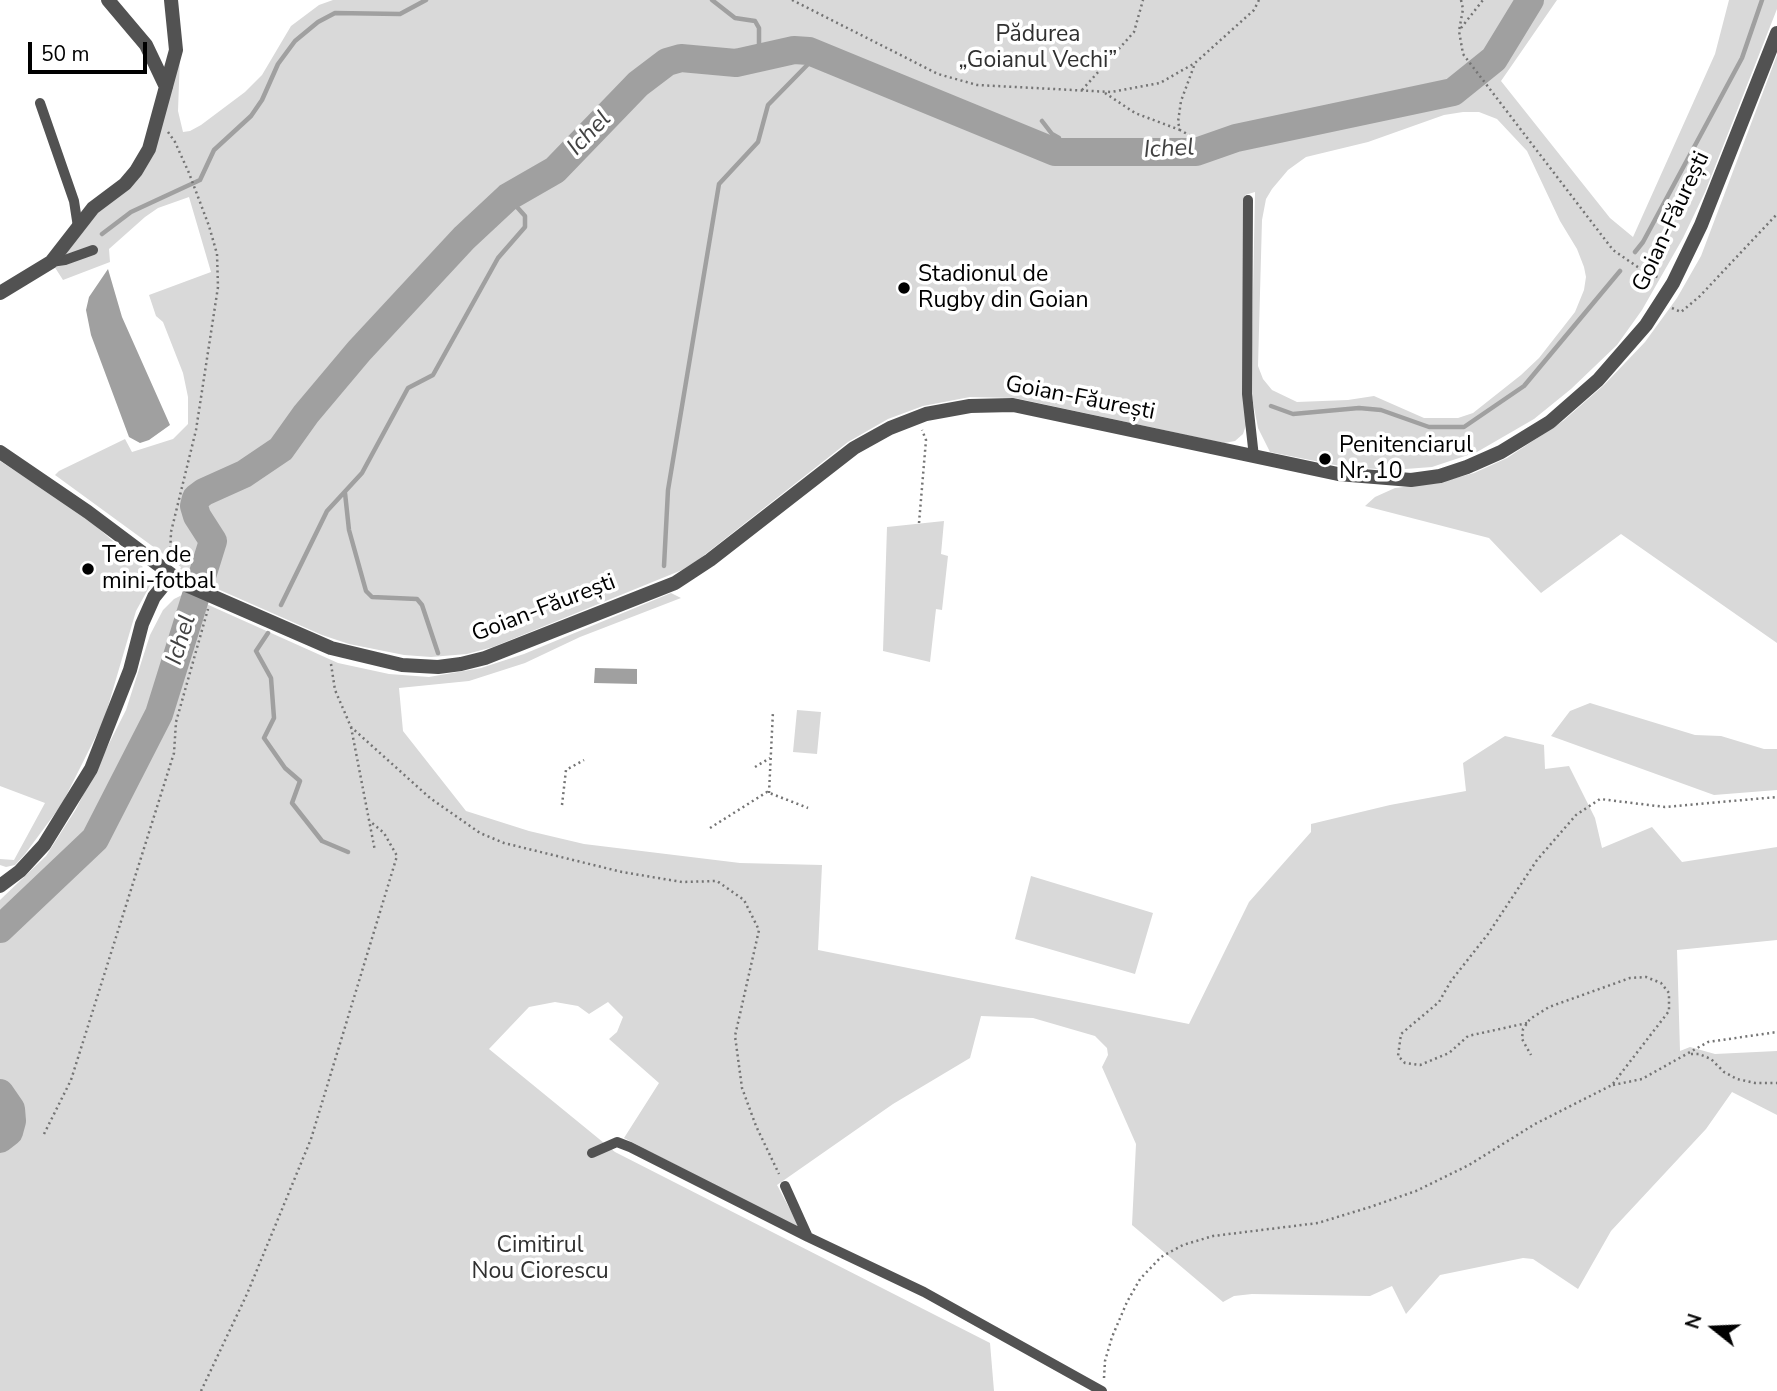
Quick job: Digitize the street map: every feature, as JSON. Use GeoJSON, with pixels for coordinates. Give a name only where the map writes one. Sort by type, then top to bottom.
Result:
{"type":"FeatureCollection","features":[{"type":"Feature","properties":{"kind":"street"},"geometry":{"type":"LineString","coordinates":[[108,0],[146,46],[166,87]]}},
{"type":"Feature","properties":{"kind":"street"},"geometry":{"type":"LineString","coordinates":[[0,293],[51,262],[93,208],[125,184],[149,149],[176,50],[172,0]]}},
{"type":"Feature","properties":{"kind":"street","name":"Goian-Făurești"},"geometry":{"type":"LineString","coordinates":[[0,452],[88,512],[178,580],[331,648],[402,665],[438,667],[485,657],[675,583],[710,560],[854,448],[890,428],[926,414],[970,406],[1013,405],[1254,457],[1372,478],[1411,480],[1440,476],[1501,452],[1550,422],[1598,380],[1646,325],[1672,283],[1701,225],[1777,33]]}},
{"type":"Feature","properties":{"kind":"street"},"geometry":{"type":"LineString","coordinates":[[0,886],[20,872],[44,845],[91,769],[130,670],[142,624],[154,597],[178,580]]}},
{"type":"Feature","properties":{"kind":"lane"},"geometry":{"type":"LineString","coordinates":[[40,103],[74,201],[78,227]]}},
{"type":"Feature","properties":{"kind":"lane"},"geometry":{"type":"LineString","coordinates":[[1248,200],[1247,394],[1254,457]]}},
{"type":"Feature","properties":{"kind":"lane"},"geometry":{"type":"LineString","coordinates":[[51,262],[93,250]]}},
{"type":"Feature","properties":{"kind":"lane"},"geometry":{"type":"LineString","coordinates":[[592,1153],[617,1142],[630,1147],[924,1292],[1103,1386]]}},
{"type":"Feature","properties":{"kind":"lane"},"geometry":{"type":"LineString","coordinates":[[785,1186],[808,1237]]}},
{"type":"Feature","properties":{"kind":"path"},"geometry":{"type":"LineString","coordinates":[[792,0],[938,74],[977,85],[1111,92],[1160,83],[1195,63],[1254,10],[1259,0]]}},
{"type":"Feature","properties":{"kind":"path"},"geometry":{"type":"LineString","coordinates":[[1082,90],[1134,32],[1143,0]]}},
{"type":"Feature","properties":{"kind":"path"},"geometry":{"type":"LineString","coordinates":[[1461,0],[1463,9],[1459,31],[1463,54],[1613,250],[1645,272],[1672,283]]}},
{"type":"Feature","properties":{"kind":"path"},"geometry":{"type":"LineString","coordinates":[[1459,31],[1483,0]]}},
{"type":"Feature","properties":{"kind":"path"},"geometry":{"type":"LineString","coordinates":[[1180,130],[1178,122],[1181,101],[1195,63]]}},
{"type":"Feature","properties":{"kind":"path"},"geometry":{"type":"LineString","coordinates":[[1102,91],[1135,113],[1180,130],[1198,140]]}},
{"type":"Feature","properties":{"kind":"path"},"geometry":{"type":"LineString","coordinates":[[158,122],[175,142],[189,173],[217,254],[218,287],[196,429],[171,531],[178,580]]}},
{"type":"Feature","properties":{"kind":"path"},"geometry":{"type":"LineString","coordinates":[[1661,302],[1681,312],[1700,296],[1777,214]]}},
{"type":"Feature","properties":{"kind":"path"},"geometry":{"type":"LineString","coordinates":[[919,523],[926,440],[921,427]]}},
{"type":"Feature","properties":{"kind":"path"},"geometry":{"type":"LineString","coordinates":[[44,1134],[71,1080],[174,753],[176,722],[211,596]]}},
{"type":"Feature","properties":{"kind":"path"},"geometry":{"type":"LineString","coordinates":[[331,648],[330,671],[351,727],[376,851]]}},
{"type":"Feature","properties":{"kind":"path"},"geometry":{"type":"LineString","coordinates":[[769,793],[773,711]]}},
{"type":"Feature","properties":{"kind":"path"},"geometry":{"type":"LineString","coordinates":[[351,727],[430,798],[480,833],[504,843],[622,872],[682,882],[718,881],[744,900],[759,930],[735,1036],[742,1088],[756,1126],[785,1186]]}},
{"type":"Feature","properties":{"kind":"path"},"geometry":{"type":"LineString","coordinates":[[755,767],[770,758]]}},
{"type":"Feature","properties":{"kind":"path"},"geometry":{"type":"LineString","coordinates":[[562,805],[566,770],[584,760]]}},
{"type":"Feature","properties":{"kind":"path"},"geometry":{"type":"LineString","coordinates":[[710,828],[767,792],[808,808]]}},
{"type":"Feature","properties":{"kind":"path"},"geometry":{"type":"LineString","coordinates":[[1527,1023],[1468,1036],[1449,1053],[1420,1065],[1405,1063],[1398,1056],[1401,1034],[1439,1002],[1537,860],[1576,815],[1600,799],[1665,807],[1777,797]]}},
{"type":"Feature","properties":{"kind":"path"},"geometry":{"type":"LineString","coordinates":[[201,1391],[247,1294],[311,1139],[397,856],[384,833],[371,822]]}},
{"type":"Feature","properties":{"kind":"path"},"geometry":{"type":"LineString","coordinates":[[1531,1055],[1522,1039],[1523,1029],[1549,1007],[1630,978],[1646,977],[1661,983],[1669,993],[1669,1011],[1612,1085]]}},
{"type":"Feature","properties":{"kind":"path"},"geometry":{"type":"LineString","coordinates":[[1103,1386],[1105,1361],[1112,1337],[1140,1279],[1161,1257],[1183,1245],[1213,1236],[1318,1223],[1416,1191],[1469,1165],[1535,1124],[1612,1085],[1642,1079],[1708,1042],[1777,1032]]}},
{"type":"Feature","properties":{"kind":"path"},"geometry":{"type":"LineString","coordinates":[[1687,1054],[1699,1054],[1711,1059],[1724,1072],[1737,1079],[1755,1083],[1777,1083]]}},
{"type":"Feature","properties":{"kind":"green space","name":"Pădurea „Goianul Vechi”"},"geometry":{"type":"Polygon","coordinates":[[[333,0],[1557,0],[1501,81],[1610,218],[1633,237],[1715,54],[1729,0],[1777,0],[1777,9],[1705,192],[1683,238],[1642,310],[1617,345],[1571,389],[1534,419],[1477,452],[1432,467],[1392,470],[1345,467],[1270,452],[1258,428],[1251,392],[1255,192],[1245,195],[1243,394],[1246,425],[1243,434],[1235,441],[1224,443],[1015,398],[970,397],[923,406],[888,419],[848,442],[682,570],[493,647],[467,654],[431,657],[404,655],[349,644],[322,635],[179,572],[181,567],[55,475],[125,439],[132,452],[173,439],[188,424],[188,397],[183,373],[149,295],[211,272],[189,197],[158,208],[145,217],[109,249],[110,262],[63,280],[54,266],[92,217],[134,182],[180,55],[178,111],[183,132],[201,125],[245,92],[262,75],[291,26],[319,5],[333,0]],[[1479,112],[1444,115],[1368,142],[1306,157],[1288,170],[1272,189],[1266,199],[1262,220],[1258,366],[1263,379],[1272,390],[1297,402],[1374,396],[1424,418],[1458,418],[1473,413],[1521,375],[1539,358],[1575,312],[1586,277],[1577,249],[1560,221],[1527,151],[1497,119],[1479,112]]]}},
{"type":"Feature","properties":{"kind":"green space"},"geometry":{"type":"Polygon","coordinates":[[[1777,55],[1777,643],[1621,534],[1541,593],[1489,538],[1365,506],[1375,497],[1395,488],[1438,483],[1474,473],[1507,458],[1563,421],[1604,385],[1645,342],[1677,298],[1701,256],[1777,55]]]}},
{"type":"Feature","properties":{"kind":"green space"},"geometry":{"type":"Polygon","coordinates":[[[0,461],[83,515],[143,567],[138,573],[152,582],[136,611],[104,720],[62,804],[25,854],[15,865],[6,867],[0,865],[0,859],[14,860],[45,803],[0,786],[0,461]]]}},
{"type":"Feature","properties":{"kind":"green space"},"geometry":{"type":"Polygon","coordinates":[[[944,521],[941,554],[948,556],[942,610],[936,609],[930,662],[883,651],[887,527],[944,521]]]}},
{"type":"Feature","properties":{"kind":"green space","name":"Cimitirul Nou Ciorescu"},"geometry":{"type":"Polygon","coordinates":[[[671,593],[681,598],[580,637],[525,663],[469,681],[399,688],[403,731],[466,811],[529,831],[584,844],[740,863],[822,865],[818,950],[1189,1024],[1249,902],[1311,832],[1311,824],[1390,805],[1466,791],[1463,763],[1505,736],[1544,745],[1545,769],[1569,766],[1595,818],[1602,848],[1652,827],[1682,862],[1777,847],[1777,940],[1677,950],[1680,1051],[1690,1047],[1715,1054],[1777,1051],[1777,1115],[1732,1092],[1706,1129],[1611,1231],[1578,1289],[1533,1259],[1523,1258],[1440,1275],[1406,1314],[1392,1286],[1370,1296],[1252,1294],[1234,1296],[1223,1302],[1132,1225],[1136,1144],[1102,1067],[1108,1055],[1107,1048],[1095,1036],[1033,1018],[981,1016],[970,1058],[893,1104],[777,1185],[801,1230],[624,1138],[659,1083],[609,1039],[617,1032],[623,1017],[608,1002],[589,1014],[578,1006],[555,1002],[529,1007],[489,1049],[615,1152],[990,1343],[994,1391],[0,1391],[0,900],[46,856],[76,809],[126,710],[150,635],[163,610],[184,594],[338,663],[389,674],[429,677],[481,668],[524,654],[671,593]]]}},
{"type":"Feature","properties":{"kind":"green space"},"geometry":{"type":"Polygon","coordinates":[[[1590,703],[1695,735],[1721,736],[1764,749],[1777,749],[1777,790],[1714,795],[1551,736],[1570,711],[1590,703]]]}},
{"type":"Feature","properties":{"kind":"green space"},"geometry":{"type":"Polygon","coordinates":[[[797,710],[821,712],[817,754],[793,752],[797,710]]]}},
{"type":"Feature","properties":{"kind":"green space"},"geometry":{"type":"Polygon","coordinates":[[[1031,876],[1153,913],[1135,974],[1015,939],[1031,876]]]}},
{"type":"Feature","properties":{"kind":"shaded area"},"geometry":{"type":"Polygon","coordinates":[[[108,269],[122,317],[170,425],[140,443],[129,437],[91,335],[86,310],[89,297],[108,269]]]}},
{"type":"Feature","properties":{"kind":"shaded area"},"geometry":{"type":"Polygon","coordinates":[[[595,668],[637,669],[637,684],[594,683],[595,668]]]}},
{"type":"Feature","properties":{"kind":"waterway"},"geometry":{"type":"LineString","coordinates":[[102,234],[131,212],[200,180],[214,150],[251,116],[262,100],[278,64],[295,41],[318,22],[335,13],[400,14],[426,0]]}},
{"type":"Feature","properties":{"kind":"waterway"},"geometry":{"type":"LineString","coordinates":[[712,0],[735,18],[755,21],[759,28],[759,58]]}},
{"type":"Feature","properties":{"kind":"waterway","name":"Ichel"},"geometry":{"type":"LineString","coordinates":[[0,929],[95,839],[159,714],[213,541],[197,516],[194,506],[196,498],[244,474],[281,449],[306,414],[359,351],[464,238],[508,197],[555,170],[638,84],[667,62],[681,58],[736,63],[794,50],[809,51],[1055,152],[1196,152],[1236,138],[1453,92],[1494,59],[1530,0]]}},
{"type":"Feature","properties":{"kind":"waterway"},"geometry":{"type":"LineString","coordinates":[[1635,252],[1643,242],[1742,58],[1762,0]]}},
{"type":"Feature","properties":{"kind":"waterway"},"geometry":{"type":"LineString","coordinates":[[664,566],[668,490],[719,184],[758,142],[768,105],[818,54]]}},
{"type":"Feature","properties":{"kind":"waterway"},"geometry":{"type":"LineString","coordinates":[[1042,121],[1052,134],[1059,138],[1059,152]]}},
{"type":"Feature","properties":{"kind":"waterway"},"geometry":{"type":"LineString","coordinates":[[281,605],[327,511],[362,473],[408,388],[433,375],[498,258],[525,227],[525,216],[508,197]]}},
{"type":"Feature","properties":{"kind":"waterway"},"geometry":{"type":"LineString","coordinates":[[1271,406],[1293,414],[1359,408],[1381,410],[1429,427],[1464,427],[1524,386],[1620,271]]}},
{"type":"Feature","properties":{"kind":"waterway"},"geometry":{"type":"LineString","coordinates":[[345,493],[349,530],[366,591],[372,597],[417,599],[422,605],[438,653]]}},
{"type":"Feature","properties":{"kind":"waterway"},"geometry":{"type":"LineString","coordinates":[[268,633],[256,651],[271,678],[274,718],[264,738],[285,768],[300,781],[292,803],[322,841],[348,852]]}},
{"type":"Feature","properties":{"kind":"waterway","name":"Ichel"},"geometry":{"type":"LineString","coordinates":[[0,1093],[11,1109],[12,1121],[9,1132],[0,1139]]}},
{"type":"Feature","properties":{"kind":"place","name":"Stadionul de Rugby din Goian"},"geometry":{"type":"Point","coordinates":[904,288]}},
{"type":"Feature","properties":{"kind":"place","name":"Penitenciarul Nr. 10"},"geometry":{"type":"Point","coordinates":[1325,459]}},
{"type":"Feature","properties":{"kind":"place","name":"Teren de mini-fotbal"},"geometry":{"type":"Point","coordinates":[88,569]}}]}
